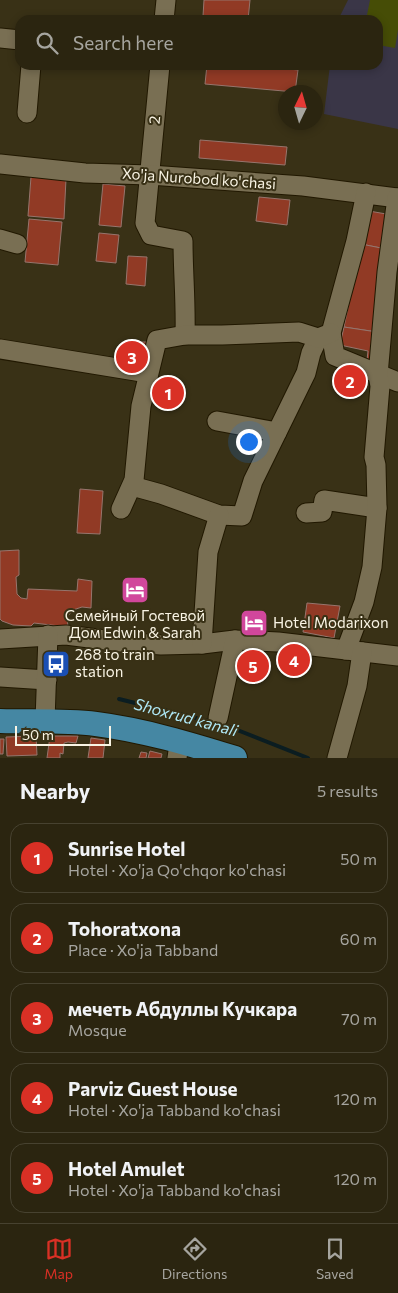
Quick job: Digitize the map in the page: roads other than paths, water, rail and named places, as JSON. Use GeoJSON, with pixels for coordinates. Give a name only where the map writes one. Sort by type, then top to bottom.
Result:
{"type":"FeatureCollection","features":[{"type":"Feature","properties":{"kind":"main road"},"geometry":{"type":"LineString","coordinates":[[0,721],[96,724],[131,730],[205,748],[235,758]]}},
{"type":"Feature","properties":{"kind":"street"},"geometry":{"type":"LineString","coordinates":[[164,15],[166,0]]}},
{"type":"Feature","properties":{"kind":"street"},"geometry":{"type":"LineString","coordinates":[[0,38],[15,40]]}},
{"type":"Feature","properties":{"kind":"street"},"geometry":{"type":"LineString","coordinates":[[27,113],[30,70]]}},
{"type":"Feature","properties":{"kind":"street","name":"2"},"geometry":{"type":"LineString","coordinates":[[160,70],[145,222],[151,235],[184,241],[185,335]]}},
{"type":"Feature","properties":{"kind":"street","name":"Xo'ja Nurobod ko'chasi"},"geometry":{"type":"LineString","coordinates":[[0,164],[85,173],[150,175],[303,186],[397,198]]}},
{"type":"Feature","properties":{"kind":"street"},"geometry":{"type":"LineString","coordinates":[[132,486],[220,515],[242,516],[253,481],[306,373],[310,353],[324,336],[356,241],[366,193]]}},
{"type":"Feature","properties":{"kind":"street"},"geometry":{"type":"LineString","coordinates":[[337,758],[357,686],[354,651],[372,567],[377,508],[376,465],[374,457],[380,386],[378,375],[397,198]]}},
{"type":"Feature","properties":{"kind":"street"},"geometry":{"type":"LineString","coordinates":[[121,509],[132,486],[141,406],[157,340],[185,335],[299,332],[324,336]]}},
{"type":"Feature","properties":{"kind":"street"},"geometry":{"type":"LineString","coordinates":[[324,336],[335,356],[398,382]]}},
{"type":"Feature","properties":{"kind":"street"},"geometry":{"type":"LineString","coordinates":[[1,347],[148,373]]}},
{"type":"Feature","properties":{"kind":"street"},"geometry":{"type":"LineString","coordinates":[[217,421],[277,432]]}},
{"type":"Feature","properties":{"kind":"street"},"geometry":{"type":"LineString","coordinates":[[306,513],[322,512],[324,500],[377,508]]}},
{"type":"Feature","properties":{"kind":"street"},"geometry":{"type":"LineString","coordinates":[[202,644],[208,552],[220,515]]}},
{"type":"Feature","properties":{"kind":"street"},"geometry":{"type":"LineString","coordinates":[[45,721],[48,635]]}},
{"type":"Feature","properties":{"kind":"street"},"geometry":{"type":"LineString","coordinates":[[0,638],[66,635],[162,645],[202,644],[234,640],[278,642],[398,656]]}},
{"type":"Feature","properties":{"kind":"street"},"geometry":{"type":"LineString","coordinates":[[218,718],[234,640]]}},
{"type":"Feature","properties":{"kind":"street"},"geometry":{"type":"LineString","coordinates":[[0,677],[47,680]]}},
{"type":"Feature","properties":{"kind":"waterway","name":"Shoxrud kanali"},"geometry":{"type":"LineString","coordinates":[[119,699],[212,722]]}},
{"type":"Feature","properties":{"kind":"waterway","name":"Shoxrud kanali"},"geometry":{"type":"LineString","coordinates":[[222,724],[308,758]]}},
{"type":"Feature","properties":{"kind":"place","name":"мечеть Абдуллы Кучкара"},"geometry":{"type":"Point","coordinates":[132,357]}},
{"type":"Feature","properties":{"kind":"place","name":"Tohoratxona"},"geometry":{"type":"Point","coordinates":[350,381]}},
{"type":"Feature","properties":{"kind":"place","name":"Sunrise Hotel"},"geometry":{"type":"Point","coordinates":[168,393]}},
{"type":"Feature","properties":{"kind":"place","name":"Семейный Гостевой Дом Edwin & Sarah"},"geometry":{"type":"Point","coordinates":[135,590]}},
{"type":"Feature","properties":{"kind":"place","name":"Hotel Modarixon"},"geometry":{"type":"Point","coordinates":[254,623]}},
{"type":"Feature","properties":{"kind":"place","name":"Parviz Guest House"},"geometry":{"type":"Point","coordinates":[294,660]}},
{"type":"Feature","properties":{"kind":"place","name":"268 to train station"},"geometry":{"type":"Point","coordinates":[56,664]}},
{"type":"Feature","properties":{"kind":"place","name":"Hotel Amulet"},"geometry":{"type":"Point","coordinates":[253,666]}}]}
